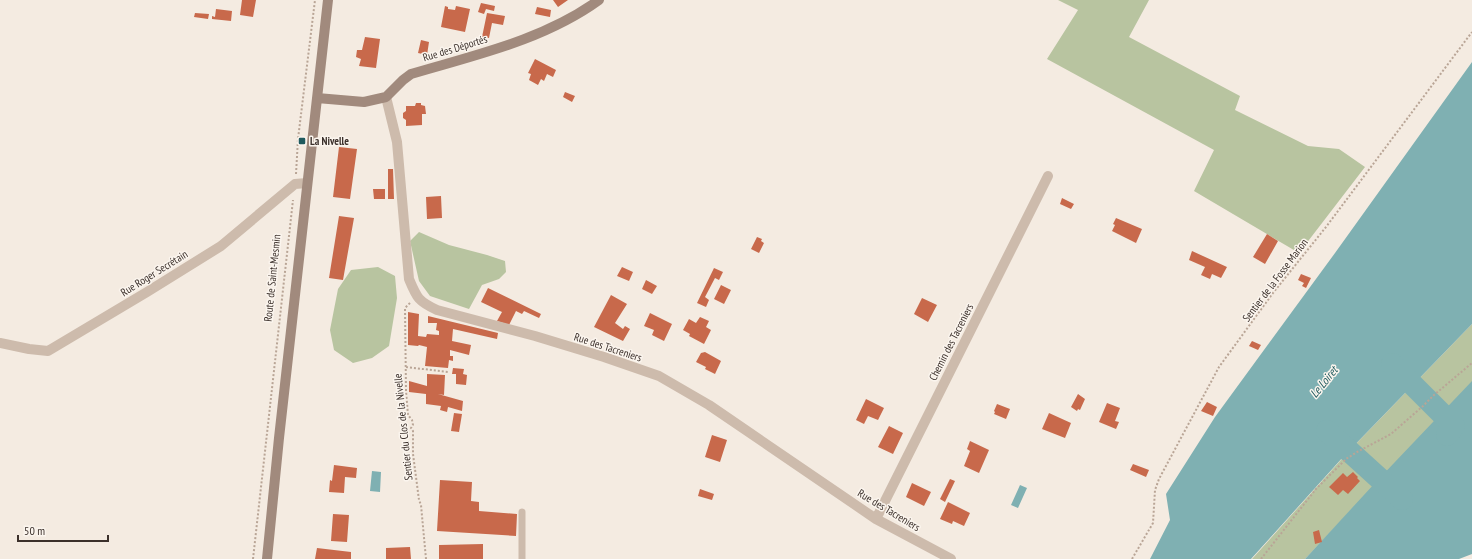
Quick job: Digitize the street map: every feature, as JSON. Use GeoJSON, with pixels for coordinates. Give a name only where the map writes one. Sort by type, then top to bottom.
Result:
{"type":"FeatureCollection","features":[{"type":"Feature","properties":{"kind":"main road"},"geometry":{"type":"LineString","coordinates":[[267,559],[328,0]]}},
{"type":"Feature","properties":{"kind":"main road","name":"Rue des Déportés"},"geometry":{"type":"LineString","coordinates":[[386,97],[411,74],[553,28],[598,0]]}},
{"type":"Feature","properties":{"kind":"main road"},"geometry":{"type":"LineString","coordinates":[[317,98],[364,102],[386,97]]}},
{"type":"Feature","properties":{"kind":"street"},"geometry":{"type":"LineString","coordinates":[[386,97],[397,142],[408,278],[416,296]]}},
{"type":"Feature","properties":{"kind":"street","name":"Chemin des Tacreniers"},"geometry":{"type":"LineString","coordinates":[[876,519],[1048,176]]}},
{"type":"Feature","properties":{"kind":"street"},"geometry":{"type":"LineString","coordinates":[[295,184],[307,183]]}},
{"type":"Feature","properties":{"kind":"street","name":"Rue Roger Secrétain"},"geometry":{"type":"LineString","coordinates":[[0,344],[48,351],[148,292],[220,246],[295,184]]}},
{"type":"Feature","properties":{"kind":"street","name":"Rue des Tacreniers"},"geometry":{"type":"LineString","coordinates":[[416,296],[424,304],[437,310],[551,341],[659,376],[709,405],[876,519],[951,559]]}},
{"type":"Feature","properties":{"kind":"lane"},"geometry":{"type":"LineString","coordinates":[[522,512],[522,559]]}},
{"type":"Feature","properties":{"kind":"path","name":"Route de Saint-Mesmin"},"geometry":{"type":"LineString","coordinates":[[253,559],[295,184],[298,139],[315,0]]}},
{"type":"Feature","properties":{"kind":"path","name":"Sentier de la Fosse Marion"},"geometry":{"type":"LineString","coordinates":[[1132,559],[1153,523],[1155,490],[1159,479],[1219,367],[1273,293],[1326,227],[1472,32]]}},
{"type":"Feature","properties":{"kind":"path","name":"Sentier du Clos de la Nivelle"},"geometry":{"type":"LineString","coordinates":[[416,296],[405,308],[406,391],[408,415],[412,420],[413,425],[411,428],[414,431],[413,454],[418,500],[421,505],[426,559]]}},
{"type":"Feature","properties":{"kind":"path"},"geometry":{"type":"LineString","coordinates":[[1261,559],[1316,490],[1346,459],[1391,434],[1472,363]]}},
{"type":"Feature","properties":{"kind":"path"},"geometry":{"type":"LineString","coordinates":[[406,367],[448,372]]}},
{"type":"Feature","properties":{"kind":"green space"},"geometry":{"type":"Polygon","coordinates":[[[1058,0],[1149,0],[1129,37],[1240,96],[1235,110],[1308,146],[1339,149],[1365,167],[1299,253],[1194,191],[1214,150],[1047,59],[1078,10],[1058,0]]]}},
{"type":"Feature","properties":{"kind":"green space"},"geometry":{"type":"Polygon","coordinates":[[[419,232],[449,245],[505,261],[506,272],[499,279],[482,285],[469,309],[430,296],[419,281],[410,241],[419,232]]]}},
{"type":"Feature","properties":{"kind":"green space"},"geometry":{"type":"Polygon","coordinates":[[[378,267],[395,276],[397,298],[389,346],[372,358],[353,363],[334,350],[330,330],[338,289],[351,270],[378,267]]]}},
{"type":"Feature","properties":{"kind":"green space"},"geometry":{"type":"Polygon","coordinates":[[[1472,324],[1472,382],[1305,559],[1252,559],[1348,452],[1472,324]]]}},
{"type":"Feature","properties":{"kind":"water","name":"Le Loiret"},"geometry":{"type":"Polygon","coordinates":[[[1472,62],[1472,324],[1344,456],[1251,559],[1150,559],[1170,520],[1166,494],[1215,417],[1472,62]]]}},
{"type":"Feature","properties":{"kind":"water"},"geometry":{"type":"Polygon","coordinates":[[[1472,381],[1472,554],[1459,559],[1305,559],[1375,483],[1472,381]]]}},
{"type":"Feature","properties":{"kind":"water"},"geometry":{"type":"Polygon","coordinates":[[[372,471],[381,472],[380,492],[370,491],[372,471]]]}},
{"type":"Feature","properties":{"kind":"water"},"geometry":{"type":"Polygon","coordinates":[[[1020,485],[1027,488],[1018,508],[1011,505],[1020,485]]]}},
{"type":"Feature","properties":{"kind":"building"},"geometry":{"type":"Polygon","coordinates":[[[242,0],[256,0],[253,17],[240,15],[242,0]]]}},
{"type":"Feature","properties":{"kind":"building"},"geometry":{"type":"Polygon","coordinates":[[[553,0],[568,0],[558,7],[553,0]]]}},
{"type":"Feature","properties":{"kind":"building"},"geometry":{"type":"Polygon","coordinates":[[[481,3],[495,6],[494,11],[486,9],[484,14],[478,12],[481,3]]]}},
{"type":"Feature","properties":{"kind":"building"},"geometry":{"type":"Polygon","coordinates":[[[445,6],[448,7],[448,9],[455,10],[456,6],[470,9],[465,32],[441,27],[445,6]]]}},
{"type":"Feature","properties":{"kind":"building"},"geometry":{"type":"Polygon","coordinates":[[[537,7],[551,10],[550,17],[535,14],[537,7]]]}},
{"type":"Feature","properties":{"kind":"building"},"geometry":{"type":"Polygon","coordinates":[[[216,9],[232,11],[231,21],[212,19],[212,16],[215,17],[216,9]]]}},
{"type":"Feature","properties":{"kind":"building"},"geometry":{"type":"Polygon","coordinates":[[[195,13],[209,14],[208,19],[194,17],[195,13]]]}},
{"type":"Feature","properties":{"kind":"building"},"geometry":{"type":"Polygon","coordinates":[[[487,13],[505,16],[503,25],[492,23],[489,38],[482,37],[487,13]]]}},
{"type":"Feature","properties":{"kind":"building"},"geometry":{"type":"Polygon","coordinates":[[[365,37],[380,39],[376,68],[359,66],[361,59],[356,57],[357,50],[362,50],[365,37]]]}},
{"type":"Feature","properties":{"kind":"building"},"geometry":{"type":"Polygon","coordinates":[[[421,40],[429,42],[427,55],[418,53],[421,40]]]}},
{"type":"Feature","properties":{"kind":"building"},"geometry":{"type":"Polygon","coordinates":[[[535,59],[556,70],[553,77],[547,74],[544,81],[541,79],[538,85],[529,80],[531,74],[528,73],[535,59]]]}},
{"type":"Feature","properties":{"kind":"building"},"geometry":{"type":"Polygon","coordinates":[[[565,92],[575,96],[572,102],[563,97],[565,92]]]}},
{"type":"Feature","properties":{"kind":"building"},"geometry":{"type":"Polygon","coordinates":[[[416,103],[421,103],[421,105],[425,106],[426,114],[422,114],[422,125],[406,126],[406,120],[403,118],[403,113],[406,111],[406,106],[415,106],[416,103]]]}},
{"type":"Feature","properties":{"kind":"building"},"geometry":{"type":"Polygon","coordinates":[[[339,147],[357,149],[350,199],[333,197],[339,147]]]}},
{"type":"Feature","properties":{"kind":"building"},"geometry":{"type":"Polygon","coordinates":[[[388,169],[393,169],[394,199],[388,199],[388,169]]]}},
{"type":"Feature","properties":{"kind":"building"},"geometry":{"type":"Polygon","coordinates":[[[373,189],[385,189],[385,199],[374,199],[373,189]]]}},
{"type":"Feature","properties":{"kind":"building"},"geometry":{"type":"Polygon","coordinates":[[[441,196],[442,218],[427,219],[426,197],[441,196]]]}},
{"type":"Feature","properties":{"kind":"building"},"geometry":{"type":"Polygon","coordinates":[[[1062,198],[1074,204],[1071,209],[1060,204],[1062,198]]]}},
{"type":"Feature","properties":{"kind":"building"},"geometry":{"type":"Polygon","coordinates":[[[339,216],[354,218],[343,280],[329,278],[339,216]]]}},
{"type":"Feature","properties":{"kind":"building"},"geometry":{"type":"Polygon","coordinates":[[[1116,218],[1142,229],[1136,243],[1112,231],[1116,218]]]}},
{"type":"Feature","properties":{"kind":"building"},"geometry":{"type":"Polygon","coordinates":[[[1267,234],[1278,241],[1265,264],[1253,257],[1267,234]]]}},
{"type":"Feature","properties":{"kind":"building"},"geometry":{"type":"Polygon","coordinates":[[[757,237],[762,239],[761,241],[764,243],[759,253],[751,249],[757,237]]]}},
{"type":"Feature","properties":{"kind":"building"},"geometry":{"type":"Polygon","coordinates":[[[1192,251],[1227,267],[1221,278],[1212,274],[1210,279],[1201,275],[1205,267],[1189,260],[1192,251]]]}},
{"type":"Feature","properties":{"kind":"building"},"geometry":{"type":"Polygon","coordinates":[[[622,267],[633,272],[629,281],[617,276],[622,267]]]}},
{"type":"Feature","properties":{"kind":"building"},"geometry":{"type":"Polygon","coordinates":[[[714,268],[723,272],[719,280],[715,278],[705,297],[709,300],[706,307],[697,303],[714,268]]]}},
{"type":"Feature","properties":{"kind":"building"},"geometry":{"type":"Polygon","coordinates":[[[1301,274],[1311,278],[1306,288],[1302,286],[1304,283],[1298,280],[1301,274]]]}},
{"type":"Feature","properties":{"kind":"building"},"geometry":{"type":"Polygon","coordinates":[[[646,280],[657,286],[652,294],[642,289],[646,280]]]}},
{"type":"Feature","properties":{"kind":"building"},"geometry":{"type":"Polygon","coordinates":[[[721,285],[731,290],[724,304],[714,299],[721,285]]]}},
{"type":"Feature","properties":{"kind":"building"},"geometry":{"type":"Polygon","coordinates":[[[488,288],[541,314],[539,318],[524,311],[522,314],[516,311],[509,325],[497,321],[502,312],[481,302],[488,288]]]}},
{"type":"Feature","properties":{"kind":"building"},"geometry":{"type":"Polygon","coordinates":[[[611,295],[627,304],[615,323],[623,329],[625,326],[630,329],[623,341],[594,327],[611,295]]]}},
{"type":"Feature","properties":{"kind":"building"},"geometry":{"type":"Polygon","coordinates":[[[922,298],[937,305],[928,322],[914,314],[922,298]]]}},
{"type":"Feature","properties":{"kind":"building"},"geometry":{"type":"Polygon","coordinates":[[[408,312],[419,314],[418,336],[426,337],[427,334],[439,335],[439,331],[436,330],[437,323],[428,323],[428,316],[498,333],[497,339],[453,329],[452,341],[471,345],[469,355],[450,350],[450,356],[453,356],[453,361],[449,360],[448,368],[425,366],[427,347],[408,345],[408,312]]]}},
{"type":"Feature","properties":{"kind":"building"},"geometry":{"type":"Polygon","coordinates":[[[650,313],[672,324],[664,341],[652,335],[654,330],[644,326],[650,313]]]}},
{"type":"Feature","properties":{"kind":"building"},"geometry":{"type":"Polygon","coordinates":[[[700,317],[709,321],[706,327],[711,330],[704,344],[689,336],[690,334],[683,330],[689,319],[696,323],[700,317]]]}},
{"type":"Feature","properties":{"kind":"building"},"geometry":{"type":"Polygon","coordinates":[[[1252,341],[1261,345],[1258,350],[1249,346],[1252,341]]]}},
{"type":"Feature","properties":{"kind":"building"},"geometry":{"type":"Polygon","coordinates":[[[705,352],[721,361],[715,374],[696,362],[701,353],[705,352]]]}},
{"type":"Feature","properties":{"kind":"building"},"geometry":{"type":"Polygon","coordinates":[[[453,368],[464,369],[463,374],[467,375],[466,385],[456,384],[456,374],[452,374],[453,368]]]}},
{"type":"Feature","properties":{"kind":"building"},"geometry":{"type":"Polygon","coordinates":[[[427,374],[445,375],[444,395],[438,394],[463,401],[462,411],[448,407],[447,412],[440,410],[441,406],[426,404],[426,394],[409,392],[409,381],[427,386],[427,374]]]}},
{"type":"Feature","properties":{"kind":"building"},"geometry":{"type":"Polygon","coordinates":[[[1078,394],[1085,399],[1080,410],[1078,409],[1077,411],[1071,407],[1078,394]]]}},
{"type":"Feature","properties":{"kind":"building"},"geometry":{"type":"Polygon","coordinates":[[[866,399],[884,408],[878,420],[868,416],[864,424],[856,420],[866,399]]]}},
{"type":"Feature","properties":{"kind":"building"},"geometry":{"type":"Polygon","coordinates":[[[1207,402],[1217,407],[1213,416],[1201,411],[1207,402]]]}},
{"type":"Feature","properties":{"kind":"building"},"geometry":{"type":"Polygon","coordinates":[[[1107,403],[1120,408],[1115,421],[1119,422],[1116,429],[1099,422],[1107,403]]]}},
{"type":"Feature","properties":{"kind":"building"},"geometry":{"type":"Polygon","coordinates":[[[997,404],[1010,409],[1006,419],[994,414],[997,404]]]}},
{"type":"Feature","properties":{"kind":"building"},"geometry":{"type":"Polygon","coordinates":[[[454,413],[462,414],[459,432],[451,431],[454,413]]]}},
{"type":"Feature","properties":{"kind":"building"},"geometry":{"type":"Polygon","coordinates":[[[1049,413],[1071,423],[1065,438],[1042,429],[1049,413]]]}},
{"type":"Feature","properties":{"kind":"building"},"geometry":{"type":"Polygon","coordinates":[[[889,426],[903,433],[893,454],[878,447],[889,426]]]}},
{"type":"Feature","properties":{"kind":"building"},"geometry":{"type":"Polygon","coordinates":[[[712,435],[727,440],[720,462],[705,457],[712,435]]]}},
{"type":"Feature","properties":{"kind":"building"},"geometry":{"type":"Polygon","coordinates":[[[970,441],[989,450],[979,473],[964,466],[970,451],[967,449],[970,441]]]}},
{"type":"Feature","properties":{"kind":"building"},"geometry":{"type":"Polygon","coordinates":[[[1133,464],[1149,470],[1146,477],[1130,470],[1133,464]]]}},
{"type":"Feature","properties":{"kind":"building"},"geometry":{"type":"Polygon","coordinates":[[[334,465],[357,468],[356,478],[345,477],[344,493],[329,492],[330,480],[332,481],[334,465]]]}},
{"type":"Feature","properties":{"kind":"building"},"geometry":{"type":"Polygon","coordinates":[[[1353,472],[1360,481],[1348,494],[1343,490],[1338,495],[1329,487],[1343,473],[1347,477],[1353,472]]]}},
{"type":"Feature","properties":{"kind":"building"},"geometry":{"type":"Polygon","coordinates":[[[950,479],[955,481],[945,502],[940,499],[950,479]]]}},
{"type":"Feature","properties":{"kind":"building"},"geometry":{"type":"Polygon","coordinates":[[[440,480],[472,482],[471,501],[479,502],[479,511],[517,514],[516,536],[437,531],[440,480]]]}},
{"type":"Feature","properties":{"kind":"building"},"geometry":{"type":"Polygon","coordinates":[[[912,483],[931,492],[924,506],[906,497],[912,483]]]}},
{"type":"Feature","properties":{"kind":"building"},"geometry":{"type":"Polygon","coordinates":[[[700,489],[714,494],[712,500],[698,496],[700,489]]]}},
{"type":"Feature","properties":{"kind":"building"},"geometry":{"type":"Polygon","coordinates":[[[948,502],[970,513],[964,526],[953,521],[952,524],[940,519],[948,502]]]}},
{"type":"Feature","properties":{"kind":"building"},"geometry":{"type":"Polygon","coordinates":[[[333,514],[349,515],[347,542],[331,541],[333,514]]]}},
{"type":"Feature","properties":{"kind":"building"},"geometry":{"type":"Polygon","coordinates":[[[1319,530],[1322,542],[1315,544],[1313,532],[1319,530]]]}},
{"type":"Feature","properties":{"kind":"building"},"geometry":{"type":"Polygon","coordinates":[[[483,544],[483,559],[439,559],[439,545],[483,544]]]}},
{"type":"Feature","properties":{"kind":"building"},"geometry":{"type":"Polygon","coordinates":[[[410,547],[411,559],[386,559],[386,548],[410,547]]]}},
{"type":"Feature","properties":{"kind":"building"},"geometry":{"type":"Polygon","coordinates":[[[317,548],[351,552],[351,559],[315,559],[317,548]]]}},
{"type":"Feature","properties":{"kind":"waterway"},"geometry":{"type":"LineString","coordinates":[[1392,364],[1454,426],[1447,435]]}},
{"type":"Feature","properties":{"kind":"waterway"},"geometry":{"type":"LineString","coordinates":[[1327,431],[1402,499]]}},
{"type":"Feature","properties":{"kind":"place","name":"La Nivelle"},"geometry":{"type":"Point","coordinates":[302,141]}}]}
